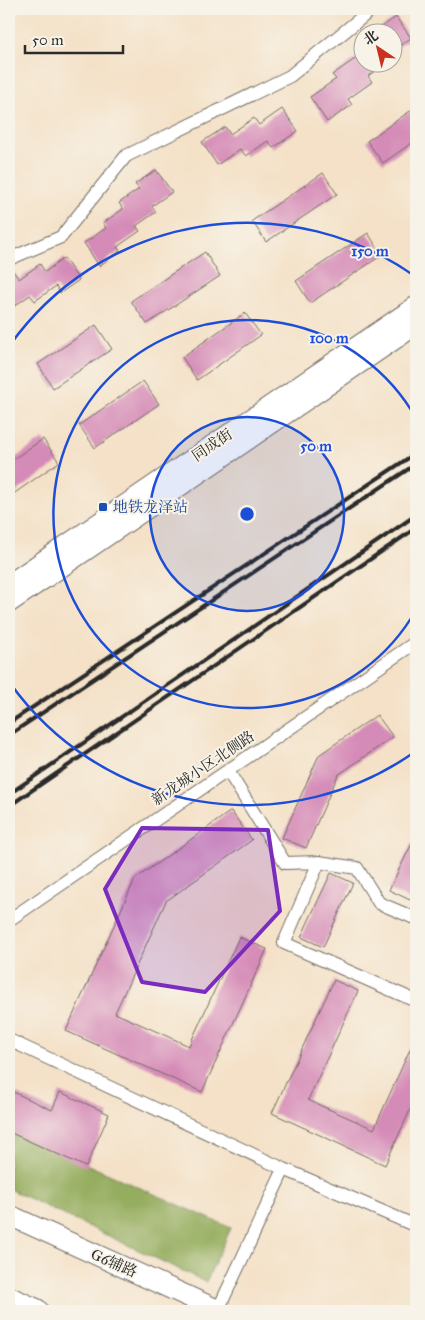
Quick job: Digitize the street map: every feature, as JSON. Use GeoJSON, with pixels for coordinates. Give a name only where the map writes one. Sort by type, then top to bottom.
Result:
{"type":"FeatureCollection","features":[{"type":"Feature","properties":{"kind":"highway"},"geometry":{"type":"LineString","coordinates":[[9,1299],[36,1311]]}},
{"type":"Feature","properties":{"kind":"main road","name":"同成街"},"geometry":{"type":"LineString","coordinates":[[9,584],[416,306]]}},
{"type":"Feature","properties":{"kind":"main road","name":"同成街"},"geometry":{"type":"LineString","coordinates":[[9,603],[416,325]]}},
{"type":"Feature","properties":{"kind":"main road","name":"G6辅路"},"geometry":{"type":"LineString","coordinates":[[9,1215],[219,1311]]}},
{"type":"Feature","properties":{"kind":"street"},"geometry":{"type":"LineString","coordinates":[[9,259],[61,237],[126,156],[290,76],[372,9]]}},
{"type":"Feature","properties":{"kind":"street","name":"新龙城小区北侧路"},"geometry":{"type":"LineString","coordinates":[[9,920],[416,642]]}},
{"type":"Feature","properties":{"kind":"street"},"geometry":{"type":"LineString","coordinates":[[228,771],[285,863],[319,862],[357,868],[380,903],[412,917],[416,916]]}},
{"type":"Feature","properties":{"kind":"street"},"geometry":{"type":"LineString","coordinates":[[319,862],[284,943],[416,1001]]}},
{"type":"Feature","properties":{"kind":"street"},"geometry":{"type":"LineString","coordinates":[[9,1040],[284,1168],[416,1226]]}},
{"type":"Feature","properties":{"kind":"street"},"geometry":{"type":"LineString","coordinates":[[219,1311],[284,1168]]}},
{"type":"Feature","properties":{"kind":"highlighted area"},"geometry":{"type":"Polygon","coordinates":[[[142,828],[268,830],[280,911],[205,992],[142,982],[105,889],[142,828]]]}},
{"type":"Feature","properties":{"kind":"green space"},"geometry":{"type":"Polygon","coordinates":[[[9,1130],[231,1228],[206,1282],[9,1189],[9,1130]]]}},
{"type":"Feature","properties":{"kind":"building"},"geometry":{"type":"Polygon","coordinates":[[[396,17],[400,22],[389,22],[396,17]]]}},
{"type":"Feature","properties":{"kind":"building"},"geometry":{"type":"Polygon","coordinates":[[[402,25],[411,38],[402,44],[402,25]]]}},
{"type":"Feature","properties":{"kind":"building"},"geometry":{"type":"Polygon","coordinates":[[[352,61],[352,72],[373,72],[368,76],[372,82],[348,99],[352,105],[327,122],[310,97],[336,79],[332,75],[352,61]]]}},
{"type":"Feature","properties":{"kind":"building"},"geometry":{"type":"Polygon","coordinates":[[[416,107],[416,140],[383,163],[367,141],[416,107]]]}},
{"type":"Feature","properties":{"kind":"building"},"geometry":{"type":"Polygon","coordinates":[[[282,109],[298,131],[273,148],[268,141],[246,156],[240,149],[217,165],[202,142],[225,127],[230,134],[254,118],[259,125],[282,109]]]}},
{"type":"Feature","properties":{"kind":"building"},"geometry":{"type":"Polygon","coordinates":[[[156,170],[172,192],[152,206],[156,212],[136,226],[140,231],[117,247],[120,251],[99,266],[84,243],[106,228],[103,223],[123,209],[119,203],[139,189],[135,184],[156,170]]]}},
{"type":"Feature","properties":{"kind":"building"},"geometry":{"type":"Polygon","coordinates":[[[323,173],[337,194],[266,242],[252,221],[323,173]]]}},
{"type":"Feature","properties":{"kind":"building"},"geometry":{"type":"Polygon","coordinates":[[[368,233],[382,255],[310,303],[296,281],[368,233]]]}},
{"type":"Feature","properties":{"kind":"building"},"geometry":{"type":"Polygon","coordinates":[[[205,252],[220,276],[147,324],[131,301],[205,252]]]}},
{"type":"Feature","properties":{"kind":"building"},"geometry":{"type":"Polygon","coordinates":[[[64,258],[79,280],[60,293],[56,286],[35,301],[30,295],[9,310],[9,267],[19,279],[40,264],[45,272],[64,258]]]}},
{"type":"Feature","properties":{"kind":"building"},"geometry":{"type":"Polygon","coordinates":[[[245,313],[261,335],[197,380],[182,357],[245,313]]]}},
{"type":"Feature","properties":{"kind":"building"},"geometry":{"type":"Polygon","coordinates":[[[96,325],[112,349],[53,388],[38,364],[96,325]]]}},
{"type":"Feature","properties":{"kind":"building"},"geometry":{"type":"Polygon","coordinates":[[[143,381],[159,404],[95,448],[79,425],[143,381]]]}},
{"type":"Feature","properties":{"kind":"building"},"geometry":{"type":"Polygon","coordinates":[[[43,439],[59,462],[9,497],[9,462],[43,439]]]}},
{"type":"Feature","properties":{"kind":"building"},"geometry":{"type":"Polygon","coordinates":[[[377,715],[393,737],[338,775],[306,848],[282,838],[319,755],[377,715]]]}},
{"type":"Feature","properties":{"kind":"building"},"geometry":{"type":"Polygon","coordinates":[[[231,811],[252,840],[166,901],[115,1013],[189,1046],[239,937],[267,949],[202,1092],[66,1031],[135,879],[231,811]]]}},
{"type":"Feature","properties":{"kind":"building"},"geometry":{"type":"Polygon","coordinates":[[[416,835],[416,887],[410,900],[389,890],[416,835]]]}},
{"type":"Feature","properties":{"kind":"building"},"geometry":{"type":"Polygon","coordinates":[[[331,873],[353,883],[323,947],[301,937],[331,873]]]}},
{"type":"Feature","properties":{"kind":"building"},"geometry":{"type":"Polygon","coordinates":[[[334,980],[358,991],[308,1100],[374,1129],[416,1036],[416,1097],[385,1165],[272,1113],[334,980]]]}},
{"type":"Feature","properties":{"kind":"building"},"geometry":{"type":"Polygon","coordinates":[[[9,1090],[52,1110],[60,1092],[109,1114],[86,1167],[9,1132],[9,1090]]]}},
{"type":"Feature","properties":{"kind":"railway"},"geometry":{"type":"LineString","coordinates":[[9,723],[416,453]]}},
{"type":"Feature","properties":{"kind":"railway"},"geometry":{"type":"LineString","coordinates":[[9,735],[416,464]]}},
{"type":"Feature","properties":{"kind":"railway"},"geometry":{"type":"LineString","coordinates":[[9,794],[416,515]]}},
{"type":"Feature","properties":{"kind":"railway"},"geometry":{"type":"LineString","coordinates":[[9,806],[416,528]]}},
{"type":"Feature","properties":{"kind":"place","name":"地铁龙泽站"},"geometry":{"type":"Point","coordinates":[103,507]}}]}
